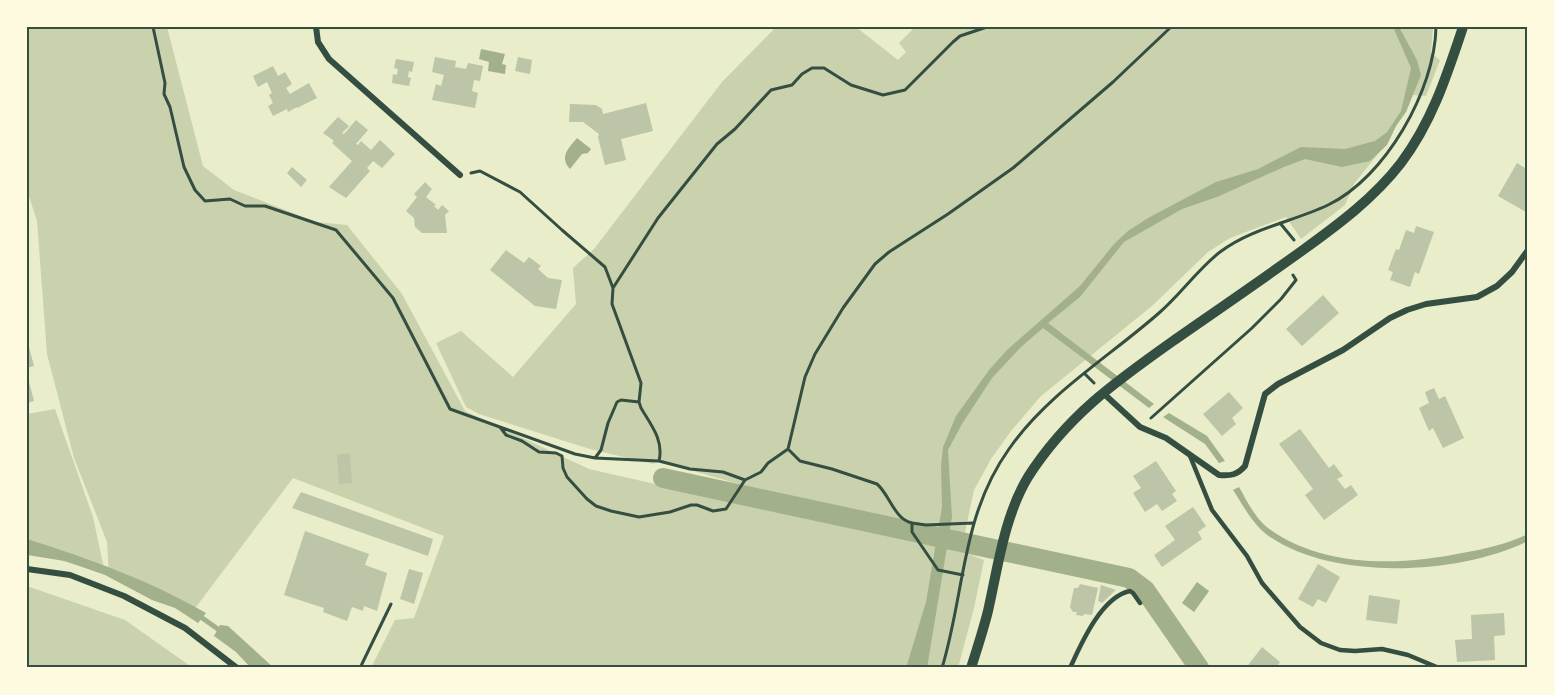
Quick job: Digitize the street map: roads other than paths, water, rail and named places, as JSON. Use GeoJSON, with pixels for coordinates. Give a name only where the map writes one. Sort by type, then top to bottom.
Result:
{"type":"FeatureCollection","features":[{"type":"Feature","properties":{"kind":"street"},"geometry":{"type":"LineString","coordinates":[[315,27],[318,42],[329,59],[460,175]]}},
{"type":"Feature","properties":{"kind":"street"},"geometry":{"type":"LineString","coordinates":[[971,668],[981,638],[998,560],[1016,502],[1028,478],[1051,446],[1086,406],[1128,372],[1286,263],[1335,227],[1373,195],[1402,162],[1430,117],[1463,27]]}},
{"type":"Feature","properties":{"kind":"street"},"geometry":{"type":"LineString","coordinates":[[1102,393],[1140,427],[1166,438],[1219,475],[1230,476],[1239,473],[1245,466],[1265,394],[1292,376],[1343,350],[1390,318],[1407,310],[1426,304],[1477,297],[1497,286],[1512,272],[1528,250]]}},
{"type":"Feature","properties":{"kind":"street"},"geometry":{"type":"LineString","coordinates":[[27,569],[70,575],[124,596],[185,628],[237,668]]}},
{"type":"Feature","properties":{"kind":"lane"},"geometry":{"type":"LineString","coordinates":[[1188,452],[1212,510],[1247,556],[1262,583],[1300,627],[1321,643],[1340,650],[1382,649],[1408,655],[1439,668]]}},
{"type":"Feature","properties":{"kind":"lane"},"geometry":{"type":"LineString","coordinates":[[1070,668],[1095,620],[1113,599],[1130,591],[1140,603]]}},
{"type":"Feature","properties":{"kind":"waterway"},"geometry":{"type":"LineString","coordinates":[[663,478],[1129,578],[1145,590],[1199,668]]}},
{"type":"Feature","properties":{"kind":"waterway"},"geometry":{"type":"LineString","coordinates":[[198,615],[222,632]]}}]}
